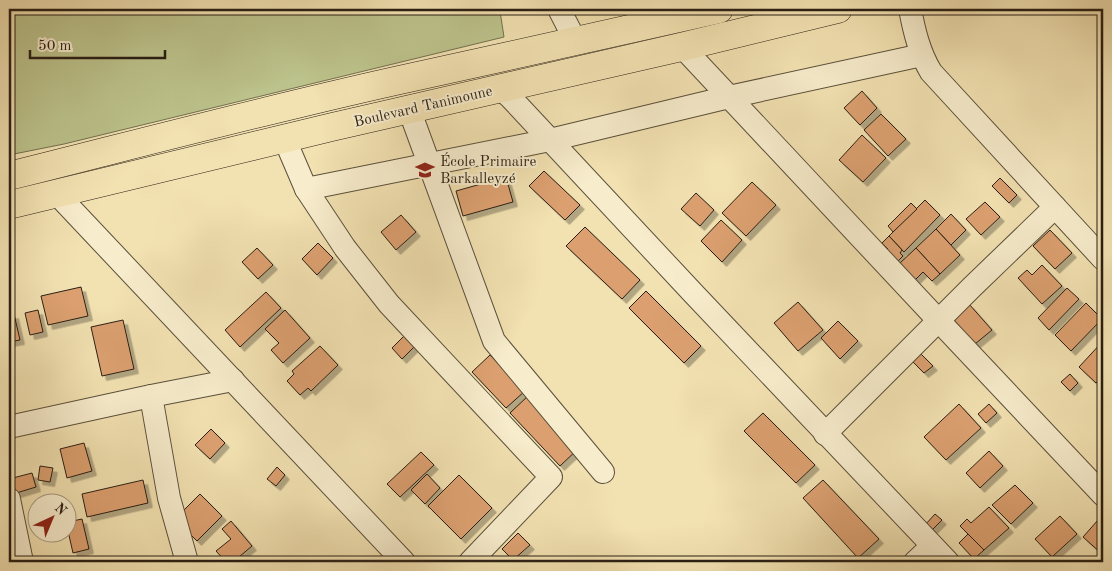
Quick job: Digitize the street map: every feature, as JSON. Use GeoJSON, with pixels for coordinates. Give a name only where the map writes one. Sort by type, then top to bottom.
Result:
{"type":"FeatureCollection","features":[{"type":"Feature","properties":{"kind":"main road","name":"Boulevard Tanimoune"},"geometry":{"type":"LineString","coordinates":[[9,176],[296,104],[720,9]]}},
{"type":"Feature","properties":{"kind":"main road","name":"Boulevard Tanimoune"},"geometry":{"type":"LineString","coordinates":[[9,205],[838,9]]}},
{"type":"Feature","properties":{"kind":"street"},"geometry":{"type":"LineString","coordinates":[[560,9],[576,42]]}},
{"type":"Feature","properties":{"kind":"street"},"geometry":{"type":"LineString","coordinates":[[910,9],[922,55],[936,78],[1103,259]]}},
{"type":"Feature","properties":{"kind":"street"},"geometry":{"type":"LineString","coordinates":[[681,47],[1103,495]]}},
{"type":"Feature","properties":{"kind":"street"},"geometry":{"type":"LineString","coordinates":[[306,189],[550,140],[730,97],[922,55]]}},
{"type":"Feature","properties":{"kind":"street"},"geometry":{"type":"LineString","coordinates":[[501,89],[948,562]]}},
{"type":"Feature","properties":{"kind":"street"},"geometry":{"type":"LineString","coordinates":[[409,109],[494,341],[603,472]]}},
{"type":"Feature","properties":{"kind":"street"},"geometry":{"type":"LineString","coordinates":[[286,138],[306,189],[345,248],[390,304],[551,477],[470,562]]}},
{"type":"Feature","properties":{"kind":"street"},"geometry":{"type":"LineString","coordinates":[[57,194],[404,562]]}},
{"type":"Feature","properties":{"kind":"street"},"geometry":{"type":"LineString","coordinates":[[825,434],[1055,207]]}},
{"type":"Feature","properties":{"kind":"street"},"geometry":{"type":"LineString","coordinates":[[9,427],[232,380]]}},
{"type":"Feature","properties":{"kind":"street"},"geometry":{"type":"LineString","coordinates":[[151,396],[169,498],[187,562]]}},
{"type":"Feature","properties":{"kind":"street"},"geometry":{"type":"LineString","coordinates":[[9,499],[22,562]]}},
{"type":"Feature","properties":{"kind":"street"},"geometry":{"type":"LineString","coordinates":[[915,562],[932,546]]}},
{"type":"Feature","properties":{"kind":"green space"},"geometry":{"type":"Polygon","coordinates":[[[9,9],[496,9],[500,11],[504,37],[64,144],[9,155],[9,9]]]}},
{"type":"Feature","properties":{"kind":"building"},"geometry":{"type":"Polygon","coordinates":[[[862,91],[877,108],[860,125],[844,108],[862,91]]]}},
{"type":"Feature","properties":{"kind":"building"},"geometry":{"type":"Polygon","coordinates":[[[881,114],[906,139],[888,156],[864,130],[881,114]]]}},
{"type":"Feature","properties":{"kind":"building"},"geometry":{"type":"Polygon","coordinates":[[[862,135],[886,158],[863,182],[839,160],[862,135]]]}},
{"type":"Feature","properties":{"kind":"building"},"geometry":{"type":"Polygon","coordinates":[[[544,171],[580,205],[565,220],[529,186],[544,171]]]}},
{"type":"Feature","properties":{"kind":"building"},"geometry":{"type":"Polygon","coordinates":[[[506,177],[513,202],[463,216],[456,191],[506,177]]]}},
{"type":"Feature","properties":{"kind":"building"},"geometry":{"type":"Polygon","coordinates":[[[1000,178],[1017,195],[1009,203],[992,186],[1000,178]]]}},
{"type":"Feature","properties":{"kind":"building"},"geometry":{"type":"Polygon","coordinates":[[[752,182],[776,205],[746,236],[722,213],[752,182]]]}},
{"type":"Feature","properties":{"kind":"building"},"geometry":{"type":"Polygon","coordinates":[[[696,193],[714,210],[700,226],[681,209],[696,193]]]}},
{"type":"Feature","properties":{"kind":"building"},"geometry":{"type":"Polygon","coordinates":[[[925,200],[940,215],[904,252],[889,236],[925,200]]]}},
{"type":"Feature","properties":{"kind":"building"},"geometry":{"type":"Polygon","coordinates":[[[985,202],[1000,217],[981,235],[966,219],[985,202]]]}},
{"type":"Feature","properties":{"kind":"building"},"geometry":{"type":"Polygon","coordinates":[[[911,203],[917,209],[893,232],[888,226],[911,203]]]}},
{"type":"Feature","properties":{"kind":"building"},"geometry":{"type":"Polygon","coordinates":[[[951,214],[966,230],[951,245],[936,229],[951,214]]]}},
{"type":"Feature","properties":{"kind":"building"},"geometry":{"type":"Polygon","coordinates":[[[401,215],[416,232],[396,250],[381,232],[401,215]]]}},
{"type":"Feature","properties":{"kind":"building"},"geometry":{"type":"Polygon","coordinates":[[[721,220],[742,240],[722,262],[701,241],[721,220]]]}},
{"type":"Feature","properties":{"kind":"building"},"geometry":{"type":"Polygon","coordinates":[[[585,227],[640,280],[622,299],[566,246],[585,227]]]}},
{"type":"Feature","properties":{"kind":"building"},"geometry":{"type":"Polygon","coordinates":[[[936,229],[960,255],[940,274],[916,248],[936,229]]]}},
{"type":"Feature","properties":{"kind":"building"},"geometry":{"type":"Polygon","coordinates":[[[1050,230],[1072,253],[1055,269],[1033,246],[1050,230]]]}},
{"type":"Feature","properties":{"kind":"building"},"geometry":{"type":"Polygon","coordinates":[[[889,236],[902,250],[900,253],[903,256],[895,264],[883,253],[888,249],[882,243],[889,236]]]}},
{"type":"Feature","properties":{"kind":"building"},"geometry":{"type":"Polygon","coordinates":[[[318,243],[333,258],[317,275],[302,259],[318,243]]]}},
{"type":"Feature","properties":{"kind":"building"},"geometry":{"type":"Polygon","coordinates":[[[257,248],[273,265],[258,279],[242,262],[257,248]]]}},
{"type":"Feature","properties":{"kind":"building"},"geometry":{"type":"Polygon","coordinates":[[[916,248],[940,274],[932,281],[923,272],[914,281],[899,264],[916,248]]]}},
{"type":"Feature","properties":{"kind":"building"},"geometry":{"type":"Polygon","coordinates":[[[1042,265],[1062,286],[1042,304],[1018,278],[1027,270],[1032,275],[1042,265]]]}},
{"type":"Feature","properties":{"kind":"building"},"geometry":{"type":"Polygon","coordinates":[[[81,287],[88,316],[48,325],[41,296],[81,287]]]}},
{"type":"Feature","properties":{"kind":"building"},"geometry":{"type":"Polygon","coordinates":[[[1067,288],[1079,299],[1049,330],[1038,318],[1067,288]]]}},
{"type":"Feature","properties":{"kind":"building"},"geometry":{"type":"Polygon","coordinates":[[[646,291],[701,346],[684,363],[629,308],[646,291]]]}},
{"type":"Feature","properties":{"kind":"building"},"geometry":{"type":"Polygon","coordinates":[[[266,292],[281,308],[240,347],[225,330],[266,292]]]}},
{"type":"Feature","properties":{"kind":"building"},"geometry":{"type":"Polygon","coordinates":[[[798,302],[823,330],[798,351],[774,323],[798,302]]]}},
{"type":"Feature","properties":{"kind":"building"},"geometry":{"type":"Polygon","coordinates":[[[1086,303],[1102,319],[1071,351],[1055,335],[1086,303]]]}},
{"type":"Feature","properties":{"kind":"building"},"geometry":{"type":"Polygon","coordinates":[[[969,304],[992,330],[975,344],[952,318],[969,304]]]}},
{"type":"Feature","properties":{"kind":"building"},"geometry":{"type":"Polygon","coordinates":[[[38,310],[43,332],[30,335],[25,313],[38,310]]]}},
{"type":"Feature","properties":{"kind":"building"},"geometry":{"type":"Polygon","coordinates":[[[285,310],[310,338],[283,363],[271,350],[279,343],[265,329],[285,310]]]}},
{"type":"Feature","properties":{"kind":"building"},"geometry":{"type":"Polygon","coordinates":[[[14,314],[20,340],[9,342],[9,315],[14,314]]]}},
{"type":"Feature","properties":{"kind":"building"},"geometry":{"type":"Polygon","coordinates":[[[123,320],[134,369],[102,376],[91,327],[123,320]]]}},
{"type":"Feature","properties":{"kind":"building"},"geometry":{"type":"Polygon","coordinates":[[[838,321],[858,341],[840,359],[821,338],[838,321]]]}},
{"type":"Feature","properties":{"kind":"building"},"geometry":{"type":"Polygon","coordinates":[[[405,335],[415,346],[402,359],[392,348],[405,335]]]}},
{"type":"Feature","properties":{"kind":"building"},"geometry":{"type":"Polygon","coordinates":[[[1103,341],[1103,376],[1096,383],[1079,367],[1103,341]]]}},
{"type":"Feature","properties":{"kind":"building"},"geometry":{"type":"Polygon","coordinates":[[[320,346],[338,365],[311,391],[308,388],[300,395],[287,381],[294,374],[292,371],[320,346]]]}},
{"type":"Feature","properties":{"kind":"building"},"geometry":{"type":"Polygon","coordinates":[[[921,354],[933,366],[924,373],[913,362],[921,354]]]}},
{"type":"Feature","properties":{"kind":"building"},"geometry":{"type":"Polygon","coordinates":[[[490,355],[525,391],[506,408],[472,372],[490,355]]]}},
{"type":"Feature","properties":{"kind":"building"},"geometry":{"type":"Polygon","coordinates":[[[1070,374],[1078,383],[1070,391],[1061,382],[1070,374]]]}},
{"type":"Feature","properties":{"kind":"building"},"geometry":{"type":"Polygon","coordinates":[[[529,395],[579,448],[560,466],[510,413],[529,395]]]}},
{"type":"Feature","properties":{"kind":"building"},"geometry":{"type":"Polygon","coordinates":[[[959,404],[981,428],[946,460],[924,437],[959,404]]]}},
{"type":"Feature","properties":{"kind":"building"},"geometry":{"type":"Polygon","coordinates":[[[989,404],[997,413],[986,423],[978,414],[989,404]]]}},
{"type":"Feature","properties":{"kind":"building"},"geometry":{"type":"Polygon","coordinates":[[[763,413],[815,465],[796,483],[744,431],[763,413]]]}},
{"type":"Feature","properties":{"kind":"building"},"geometry":{"type":"Polygon","coordinates":[[[211,429],[225,443],[210,459],[195,445],[211,429]]]}},
{"type":"Feature","properties":{"kind":"building"},"geometry":{"type":"Polygon","coordinates":[[[84,443],[92,471],[67,478],[60,449],[84,443]]]}},
{"type":"Feature","properties":{"kind":"building"},"geometry":{"type":"Polygon","coordinates":[[[989,451],[1003,466],[980,488],[966,473],[989,451]]]}},
{"type":"Feature","properties":{"kind":"building"},"geometry":{"type":"Polygon","coordinates":[[[421,452],[434,465],[400,497],[387,484],[421,452]]]}},
{"type":"Feature","properties":{"kind":"building"},"geometry":{"type":"Polygon","coordinates":[[[40,466],[53,468],[50,482],[38,480],[40,466]]]}},
{"type":"Feature","properties":{"kind":"building"},"geometry":{"type":"Polygon","coordinates":[[[277,467],[285,475],[276,486],[267,479],[277,467]]]}},
{"type":"Feature","properties":{"kind":"building"},"geometry":{"type":"Polygon","coordinates":[[[32,473],[36,487],[13,494],[9,479],[32,473]]]}},
{"type":"Feature","properties":{"kind":"building"},"geometry":{"type":"Polygon","coordinates":[[[427,474],[440,488],[425,504],[411,490],[427,474]]]}},
{"type":"Feature","properties":{"kind":"building"},"geometry":{"type":"Polygon","coordinates":[[[459,475],[492,508],[461,539],[428,506],[459,475]]]}},
{"type":"Feature","properties":{"kind":"building"},"geometry":{"type":"Polygon","coordinates":[[[143,480],[148,503],[87,517],[82,494],[143,480]]]}},
{"type":"Feature","properties":{"kind":"building"},"geometry":{"type":"Polygon","coordinates":[[[823,480],[879,539],[858,558],[803,498],[823,480]]]}},
{"type":"Feature","properties":{"kind":"building"},"geometry":{"type":"Polygon","coordinates":[[[1015,485],[1033,503],[1011,524],[992,505],[1015,485]]]}},
{"type":"Feature","properties":{"kind":"building"},"geometry":{"type":"Polygon","coordinates":[[[200,494],[222,516],[197,541],[175,519],[200,494]]]}},
{"type":"Feature","properties":{"kind":"building"},"geometry":{"type":"Polygon","coordinates":[[[989,507],[1009,528],[984,550],[960,526],[967,519],[971,523],[989,507]]]}},
{"type":"Feature","properties":{"kind":"building"},"geometry":{"type":"Polygon","coordinates":[[[935,514],[942,520],[931,531],[925,525],[935,514]]]}},
{"type":"Feature","properties":{"kind":"building"},"geometry":{"type":"Polygon","coordinates":[[[1060,516],[1077,534],[1052,557],[1035,539],[1060,516]]]}},
{"type":"Feature","properties":{"kind":"building"},"geometry":{"type":"Polygon","coordinates":[[[82,519],[89,549],[73,553],[71,544],[78,544],[78,520],[82,519]]]}},
{"type":"Feature","properties":{"kind":"building"},"geometry":{"type":"Polygon","coordinates":[[[1098,520],[1103,524],[1102,554],[1083,537],[1098,520]]]}},
{"type":"Feature","properties":{"kind":"building"},"geometry":{"type":"Polygon","coordinates":[[[231,521],[252,546],[233,562],[226,562],[216,551],[231,539],[222,529],[231,521]]]}},
{"type":"Feature","properties":{"kind":"building"},"geometry":{"type":"Polygon","coordinates":[[[518,533],[530,545],[513,560],[502,549],[518,533]]]}},
{"type":"Feature","properties":{"kind":"building"},"geometry":{"type":"Polygon","coordinates":[[[968,534],[984,550],[974,559],[959,543],[968,534]]]}},
{"type":"Feature","properties":{"kind":"place","name":"École Primaire Barkalleyzé"},"geometry":{"type":"Point","coordinates":[425,170]}}]}
